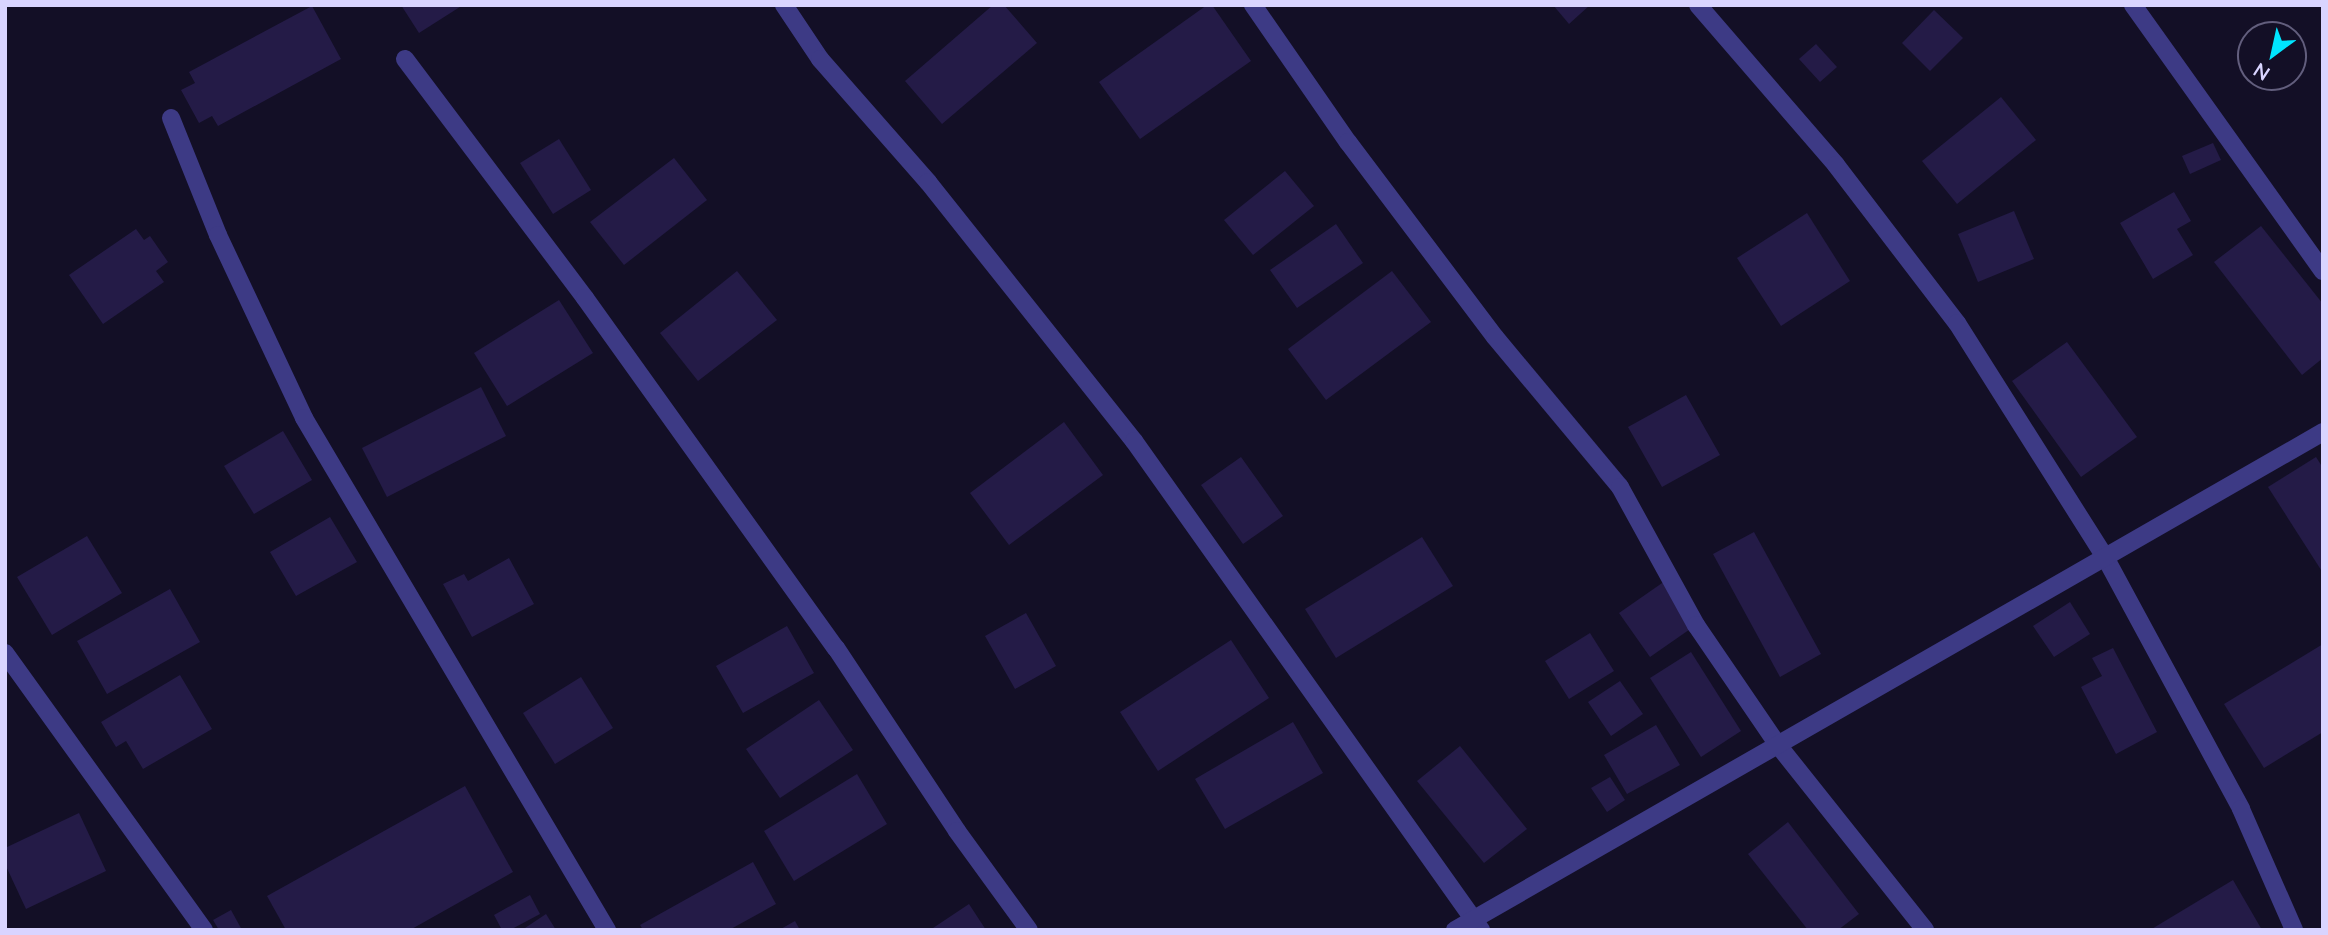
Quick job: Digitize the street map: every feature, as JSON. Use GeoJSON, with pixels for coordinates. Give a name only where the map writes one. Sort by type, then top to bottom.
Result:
{"type":"FeatureCollection","features":[{"type":"Feature","properties":{"kind":"street"},"geometry":{"type":"LineString","coordinates":[[784,5],[820,59],[928,182],[1134,441],[1477,924]]}},
{"type":"Feature","properties":{"kind":"street"},"geometry":{"type":"LineString","coordinates":[[1253,5],[1348,142],[1495,337],[1620,487],[1696,625],[1778,745],[1925,930]]}},
{"type":"Feature","properties":{"kind":"street"},"geometry":{"type":"LineString","coordinates":[[1698,5],[1836,165],[1957,323],[2105,557],[2241,809],[2294,930]]}},
{"type":"Feature","properties":{"kind":"street"},"geometry":{"type":"LineString","coordinates":[[2133,5],[2323,271]]}},
{"type":"Feature","properties":{"kind":"street"},"geometry":{"type":"LineString","coordinates":[[405,59],[585,298],[820,625],[957,831],[1029,930]]}},
{"type":"Feature","properties":{"kind":"street"},"geometry":{"type":"LineString","coordinates":[[171,118],[218,235],[304,418],[607,930]]}},
{"type":"Feature","properties":{"kind":"street"},"geometry":{"type":"LineString","coordinates":[[1455,930],[1477,924],[1778,745],[2323,432]]}},
{"type":"Feature","properties":{"kind":"street"},"geometry":{"type":"LineString","coordinates":[[5,653],[204,930]]}},
{"type":"Feature","properties":{"kind":"building"},"geometry":{"type":"Polygon","coordinates":[[[401,5],[463,5],[419,33],[401,5]]]}},
{"type":"Feature","properties":{"kind":"building"},"geometry":{"type":"Polygon","coordinates":[[[993,5],[1004,5],[1037,43],[942,124],[905,81],[993,5]]]}},
{"type":"Feature","properties":{"kind":"building"},"geometry":{"type":"Polygon","coordinates":[[[1207,5],[1212,5],[1251,61],[1140,139],[1099,82],[1207,5]]]}},
{"type":"Feature","properties":{"kind":"building"},"geometry":{"type":"Polygon","coordinates":[[[1553,5],[1590,5],[1569,24],[1553,5]]]}},
{"type":"Feature","properties":{"kind":"building"},"geometry":{"type":"Polygon","coordinates":[[[312,6],[341,59],[218,126],[212,116],[199,123],[181,90],[195,83],[189,72],[312,6]]]}},
{"type":"Feature","properties":{"kind":"building"},"geometry":{"type":"Polygon","coordinates":[[[1934,10],[1963,38],[1930,71],[1902,43],[1934,10]]]}},
{"type":"Feature","properties":{"kind":"building"},"geometry":{"type":"Polygon","coordinates":[[[1816,44],[1837,67],[1820,82],[1799,59],[1816,44]]]}},
{"type":"Feature","properties":{"kind":"building"},"geometry":{"type":"Polygon","coordinates":[[[2001,97],[2036,140],[1957,204],[1922,161],[2001,97]]]}},
{"type":"Feature","properties":{"kind":"building"},"geometry":{"type":"Polygon","coordinates":[[[559,139],[591,190],[553,214],[520,163],[559,139]]]}},
{"type":"Feature","properties":{"kind":"building"},"geometry":{"type":"Polygon","coordinates":[[[2213,143],[2221,160],[2190,174],[2182,156],[2213,143]]]}},
{"type":"Feature","properties":{"kind":"building"},"geometry":{"type":"Polygon","coordinates":[[[674,158],[707,200],[624,265],[590,222],[674,158]]]}},
{"type":"Feature","properties":{"kind":"building"},"geometry":{"type":"Polygon","coordinates":[[[1285,171],[1314,206],[1253,255],[1224,220],[1285,171]]]}},
{"type":"Feature","properties":{"kind":"building"},"geometry":{"type":"Polygon","coordinates":[[[2174,192],[2191,221],[2177,229],[2193,255],[2153,279],[2120,223],[2174,192]]]}},
{"type":"Feature","properties":{"kind":"building"},"geometry":{"type":"Polygon","coordinates":[[[2014,211],[2034,259],[1978,282],[1958,234],[2014,211]]]}},
{"type":"Feature","properties":{"kind":"building"},"geometry":{"type":"Polygon","coordinates":[[[1807,213],[1850,281],[1781,326],[1737,258],[1807,213]]]}},
{"type":"Feature","properties":{"kind":"building"},"geometry":{"type":"Polygon","coordinates":[[[1336,224],[1363,263],[1297,308],[1270,270],[1336,224]]]}},
{"type":"Feature","properties":{"kind":"building"},"geometry":{"type":"Polygon","coordinates":[[[2261,226],[2323,304],[2323,358],[2302,375],[2214,262],[2261,226]]]}},
{"type":"Feature","properties":{"kind":"building"},"geometry":{"type":"Polygon","coordinates":[[[136,229],[144,240],[150,236],[168,262],[156,271],[164,282],[103,324],[69,275],[136,229]]]}},
{"type":"Feature","properties":{"kind":"building"},"geometry":{"type":"Polygon","coordinates":[[[737,271],[777,320],[698,381],[660,333],[737,271]]]}},
{"type":"Feature","properties":{"kind":"building"},"geometry":{"type":"Polygon","coordinates":[[[1392,271],[1431,322],[1326,400],[1288,349],[1392,271]]]}},
{"type":"Feature","properties":{"kind":"building"},"geometry":{"type":"Polygon","coordinates":[[[559,300],[593,353],[507,406],[474,353],[559,300]]]}},
{"type":"Feature","properties":{"kind":"building"},"geometry":{"type":"Polygon","coordinates":[[[2067,342],[2137,437],[2081,477],[2012,381],[2067,342]]]}},
{"type":"Feature","properties":{"kind":"building"},"geometry":{"type":"Polygon","coordinates":[[[481,387],[506,436],[387,497],[362,448],[481,387]]]}},
{"type":"Feature","properties":{"kind":"building"},"geometry":{"type":"Polygon","coordinates":[[[1686,395],[1720,455],[1662,487],[1628,427],[1686,395]]]}},
{"type":"Feature","properties":{"kind":"building"},"geometry":{"type":"Polygon","coordinates":[[[1064,422],[1103,475],[1009,545],[970,493],[1064,422]]]}},
{"type":"Feature","properties":{"kind":"building"},"geometry":{"type":"Polygon","coordinates":[[[283,431],[312,480],[254,514],[224,466],[283,431]]]}},
{"type":"Feature","properties":{"kind":"building"},"geometry":{"type":"Polygon","coordinates":[[[1241,457],[1283,516],[1243,544],[1201,485],[1241,457]]]}},
{"type":"Feature","properties":{"kind":"building"},"geometry":{"type":"Polygon","coordinates":[[[2316,457],[2323,468],[2323,573],[2268,487],[2316,457]]]}},
{"type":"Feature","properties":{"kind":"building"},"geometry":{"type":"Polygon","coordinates":[[[330,517],[357,562],[296,596],[270,552],[330,517]]]}},
{"type":"Feature","properties":{"kind":"building"},"geometry":{"type":"Polygon","coordinates":[[[1754,532],[1821,654],[1780,677],[1713,554],[1754,532]]]}},
{"type":"Feature","properties":{"kind":"building"},"geometry":{"type":"Polygon","coordinates":[[[87,536],[122,593],[52,635],[17,577],[87,536]]]}},
{"type":"Feature","properties":{"kind":"building"},"geometry":{"type":"Polygon","coordinates":[[[1422,537],[1453,586],[1336,658],[1305,609],[1422,537]]]}},
{"type":"Feature","properties":{"kind":"building"},"geometry":{"type":"Polygon","coordinates":[[[509,558],[534,604],[472,637],[443,584],[464,574],[468,581],[509,558]]]}},
{"type":"Feature","properties":{"kind":"building"},"geometry":{"type":"Polygon","coordinates":[[[1665,581],[1696,625],[1650,657],[1619,613],[1665,581]]]}},
{"type":"Feature","properties":{"kind":"building"},"geometry":{"type":"Polygon","coordinates":[[[170,589],[200,642],[107,694],[77,641],[170,589]]]}},
{"type":"Feature","properties":{"kind":"building"},"geometry":{"type":"Polygon","coordinates":[[[2070,602],[2090,634],[2054,657],[2033,626],[2070,602]]]}},
{"type":"Feature","properties":{"kind":"building"},"geometry":{"type":"Polygon","coordinates":[[[1026,613],[1056,666],[1015,689],[985,636],[1026,613]]]}},
{"type":"Feature","properties":{"kind":"building"},"geometry":{"type":"Polygon","coordinates":[[[787,626],[814,673],[743,713],[716,666],[787,626]]]}},
{"type":"Feature","properties":{"kind":"building"},"geometry":{"type":"Polygon","coordinates":[[[1590,633],[1614,671],[1569,699],[1545,661],[1590,633]]]}},
{"type":"Feature","properties":{"kind":"building"},"geometry":{"type":"Polygon","coordinates":[[[1231,640],[1269,698],[1158,771],[1120,712],[1231,640]]]}},
{"type":"Feature","properties":{"kind":"building"},"geometry":{"type":"Polygon","coordinates":[[[2323,644],[2323,732],[2264,768],[2224,704],[2323,644]]]}},
{"type":"Feature","properties":{"kind":"building"},"geometry":{"type":"Polygon","coordinates":[[[2113,648],[2157,732],[2116,754],[2081,687],[2102,676],[2092,658],[2113,648]]]}},
{"type":"Feature","properties":{"kind":"building"},"geometry":{"type":"Polygon","coordinates":[[[1691,652],[1741,731],[1701,757],[1650,678],[1691,652]]]}},
{"type":"Feature","properties":{"kind":"building"},"geometry":{"type":"Polygon","coordinates":[[[180,675],[212,729],[143,769],[126,741],[116,747],[101,722],[180,675]]]}},
{"type":"Feature","properties":{"kind":"building"},"geometry":{"type":"Polygon","coordinates":[[[581,677],[613,728],[555,764],[523,713],[581,677]]]}},
{"type":"Feature","properties":{"kind":"building"},"geometry":{"type":"Polygon","coordinates":[[[1620,681],[1643,714],[1611,736],[1588,702],[1620,681]]]}},
{"type":"Feature","properties":{"kind":"building"},"geometry":{"type":"Polygon","coordinates":[[[819,700],[853,750],[780,798],[746,749],[819,700]]]}},
{"type":"Feature","properties":{"kind":"building"},"geometry":{"type":"Polygon","coordinates":[[[1293,722],[1323,773],[1225,829],[1195,779],[1293,722]]]}},
{"type":"Feature","properties":{"kind":"building"},"geometry":{"type":"Polygon","coordinates":[[[1656,725],[1680,765],[1627,794],[1604,755],[1656,725]]]}},
{"type":"Feature","properties":{"kind":"building"},"geometry":{"type":"Polygon","coordinates":[[[1460,746],[1527,829],[1484,863],[1417,781],[1460,746]]]}},
{"type":"Feature","properties":{"kind":"building"},"geometry":{"type":"Polygon","coordinates":[[[857,774],[887,824],[794,881],[764,831],[857,774]]]}},
{"type":"Feature","properties":{"kind":"building"},"geometry":{"type":"Polygon","coordinates":[[[1610,777],[1625,800],[1607,812],[1591,788],[1610,777]]]}},
{"type":"Feature","properties":{"kind":"building"},"geometry":{"type":"Polygon","coordinates":[[[465,786],[513,872],[410,930],[286,930],[267,896],[465,786]]]}},
{"type":"Feature","properties":{"kind":"building"},"geometry":{"type":"Polygon","coordinates":[[[79,813],[106,871],[26,909],[5,864],[5,848],[79,813]]]}},
{"type":"Feature","properties":{"kind":"building"},"geometry":{"type":"Polygon","coordinates":[[[1788,822],[1859,914],[1838,930],[1808,930],[1748,854],[1788,822]]]}},
{"type":"Feature","properties":{"kind":"building"},"geometry":{"type":"Polygon","coordinates":[[[753,862],[776,904],[729,930],[643,930],[640,925],[753,862]]]}},
{"type":"Feature","properties":{"kind":"building"},"geometry":{"type":"Polygon","coordinates":[[[2233,880],[2262,930],[2150,930],[2233,880]]]}},
{"type":"Feature","properties":{"kind":"building"},"geometry":{"type":"Polygon","coordinates":[[[530,895],[540,914],[510,930],[502,930],[494,915],[530,895]]]}},
{"type":"Feature","properties":{"kind":"building"},"geometry":{"type":"Polygon","coordinates":[[[969,904],[986,930],[930,930],[969,904]]]}},
{"type":"Feature","properties":{"kind":"building"},"geometry":{"type":"Polygon","coordinates":[[[231,910],[242,930],[219,930],[213,920],[231,910]]]}},
{"type":"Feature","properties":{"kind":"building"},"geometry":{"type":"Polygon","coordinates":[[[546,914],[556,930],[522,930],[546,914]]]}},
{"type":"Feature","properties":{"kind":"building"},"geometry":{"type":"Polygon","coordinates":[[[795,921],[800,930],[779,930],[795,921]]]}}]}
